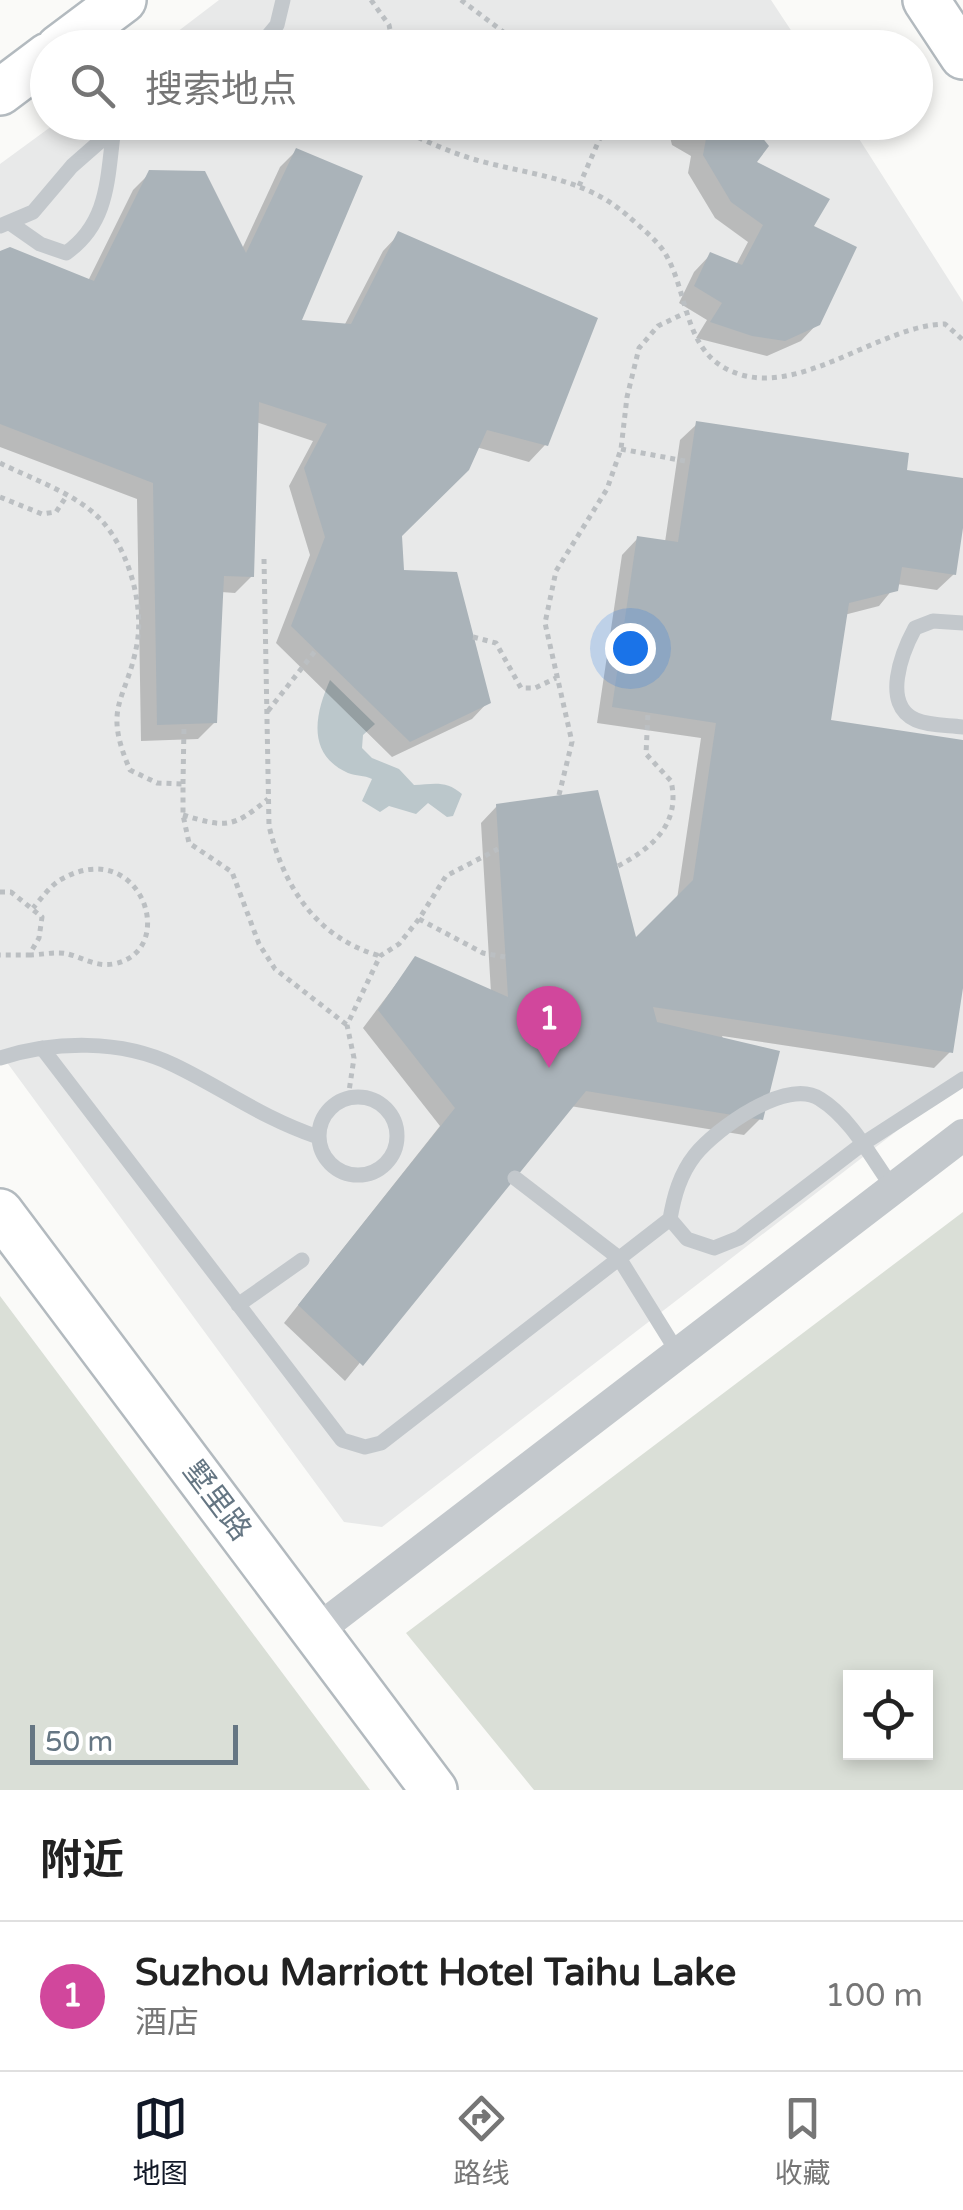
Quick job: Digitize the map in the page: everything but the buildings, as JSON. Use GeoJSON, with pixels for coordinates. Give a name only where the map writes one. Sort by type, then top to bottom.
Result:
{"type":"FeatureCollection","features":[{"type":"Feature","properties":{"kind":"main road"},"geometry":{"type":"LineString","coordinates":[[84,30],[123,0]]}},
{"type":"Feature","properties":{"kind":"main road"},"geometry":{"type":"LineString","coordinates":[[926,0],[963,56]]}},
{"type":"Feature","properties":{"kind":"main road"},"geometry":{"type":"LineString","coordinates":[[0,92],[30,70]]}},
{"type":"Feature","properties":{"kind":"main road","name":"墅里路"},"geometry":{"type":"LineString","coordinates":[[0,1212],[434,1790]]}},
{"type":"Feature","properties":{"kind":"street"},"geometry":{"type":"LineString","coordinates":[[315,1632],[963,1135]]}},
{"type":"Feature","properties":{"kind":"lane"},"geometry":{"type":"LineString","coordinates":[[273,30],[283,0]]}},
{"type":"Feature","properties":{"kind":"lane"},"geometry":{"type":"LineString","coordinates":[[5,225],[33,212],[50,189],[101,140]]}},
{"type":"Feature","properties":{"kind":"lane"},"geometry":{"type":"LineString","coordinates":[[5,225],[54,251],[66,253],[80,243],[100,214],[115,140]]}},
{"type":"Feature","properties":{"kind":"lane"},"geometry":{"type":"LineString","coordinates":[[963,623],[933,621],[914,628],[904,648],[896,696],[906,714],[919,722],[963,727]]}},
{"type":"Feature","properties":{"kind":"lane"},"geometry":{"type":"LineString","coordinates":[[0,1058],[42,1048],[95,1046],[141,1053],[173,1064],[243,1106],[318,1137]]}},
{"type":"Feature","properties":{"kind":"lane"},"geometry":{"type":"LineString","coordinates":[[42,1048],[342,1440],[364,1447],[380,1443],[670,1218],[674,1191],[695,1155],[726,1127],[780,1096],[817,1096],[838,1114],[893,1188]]}},
{"type":"Feature","properties":{"kind":"lane"},"geometry":{"type":"LineString","coordinates":[[670,1218],[687,1239],[714,1248],[739,1238],[861,1145],[963,1078]]}},
{"type":"Feature","properties":{"kind":"lane"},"geometry":{"type":"LineString","coordinates":[[348,1098],[373,1099],[392,1116],[397,1141],[386,1164],[362,1175],[337,1170],[327,1161],[318,1137],[326,1112],[348,1098]]}},
{"type":"Feature","properties":{"kind":"lane"},"geometry":{"type":"LineString","coordinates":[[515,1178],[619,1258],[678,1352]]}},
{"type":"Feature","properties":{"kind":"lane"},"geometry":{"type":"LineString","coordinates":[[238,1305],[302,1260]]}},
{"type":"Feature","properties":{"kind":"path"},"geometry":{"type":"LineString","coordinates":[[371,0],[390,30]]}},
{"type":"Feature","properties":{"kind":"path"},"geometry":{"type":"LineString","coordinates":[[461,0],[501,30]]}},
{"type":"Feature","properties":{"kind":"path"},"geometry":{"type":"LineString","coordinates":[[422,140],[579,186],[626,214],[665,253],[696,340],[719,365],[745,376],[790,373],[834,362],[920,324],[945,324],[963,340]]}},
{"type":"Feature","properties":{"kind":"path"},"geometry":{"type":"LineString","coordinates":[[579,186],[602,140]]}},
{"type":"Feature","properties":{"kind":"path"},"geometry":{"type":"LineString","coordinates":[[560,795],[572,742],[544,624],[556,572],[607,488],[620,449],[626,397],[639,348],[658,326],[686,313]]}},
{"type":"Feature","properties":{"kind":"path"},"geometry":{"type":"LineString","coordinates":[[620,449],[690,462]]}},
{"type":"Feature","properties":{"kind":"path"},"geometry":{"type":"LineString","coordinates":[[0,463],[102,520],[118,546],[139,601],[137,644],[115,709],[117,740],[130,770],[157,783],[183,784]]}},
{"type":"Feature","properties":{"kind":"path"},"geometry":{"type":"LineString","coordinates":[[0,497],[42,514],[56,512],[66,497]]}},
{"type":"Feature","properties":{"kind":"path"},"geometry":{"type":"LineString","coordinates":[[264,559],[268,799],[278,864],[319,926],[349,948],[380,956]]}},
{"type":"Feature","properties":{"kind":"path"},"geometry":{"type":"LineString","coordinates":[[473,636],[496,644],[521,688],[536,688],[556,678]]}},
{"type":"Feature","properties":{"kind":"path"},"geometry":{"type":"LineString","coordinates":[[266,714],[316,650]]}},
{"type":"Feature","properties":{"kind":"path"},"geometry":{"type":"LineString","coordinates":[[618,866],[663,834],[672,814],[670,781],[646,754],[648,712]]}},
{"type":"Feature","properties":{"kind":"path"},"geometry":{"type":"LineString","coordinates":[[184,724],[183,815],[189,843],[232,872],[259,944],[275,969],[347,1025]]}},
{"type":"Feature","properties":{"kind":"path"},"geometry":{"type":"LineString","coordinates":[[183,815],[222,826],[243,820],[268,799]]}},
{"type":"Feature","properties":{"kind":"path"},"geometry":{"type":"LineString","coordinates":[[348,1098],[354,1058],[347,1025],[380,956],[399,944],[420,919],[446,876],[498,849]]}},
{"type":"Feature","properties":{"kind":"path"},"geometry":{"type":"LineString","coordinates":[[0,955],[68,953],[99,965],[118,964],[139,950],[147,932],[141,891],[123,874],[83,872],[60,881],[33,908]]}},
{"type":"Feature","properties":{"kind":"path"},"geometry":{"type":"LineString","coordinates":[[0,892],[11,892],[42,917],[39,938],[30,955]]}},
{"type":"Feature","properties":{"kind":"path"},"geometry":{"type":"LineString","coordinates":[[420,919],[483,953],[505,957]]}},
{"type":"Feature","properties":{"kind":"shaded area"},"geometry":{"type":"Polygon","coordinates":[[[219,0],[771,0],[791,30],[180,30],[219,0]]]}},
{"type":"Feature","properties":{"kind":"shaded area"},"geometry":{"type":"Polygon","coordinates":[[[33,140],[860,140],[963,302],[963,1080],[382,1527],[344,1522],[0,1053],[0,164],[33,140]]]}},
{"type":"Feature","properties":{"kind":"shaded area"},"geometry":{"type":"Polygon","coordinates":[[[330,680],[375,724],[363,735],[362,748],[372,758],[399,769],[414,785],[439,784],[462,794],[453,816],[447,817],[428,803],[416,814],[389,806],[380,812],[362,801],[372,779],[335,765],[320,744],[318,719],[330,680]]]}},
{"type":"Feature","properties":{"kind":"shaded area"},"geometry":{"type":"Polygon","coordinates":[[[963,1212],[963,1790],[534,1790],[406,1633],[963,1212]]]}},
{"type":"Feature","properties":{"kind":"shaded area"},"geometry":{"type":"Polygon","coordinates":[[[0,1296],[370,1790],[0,1790],[0,1296]]]}},
{"type":"Feature","properties":{"kind":"place","name":"Suzhou Marriott Hotel Taihu Lake"},"geometry":{"type":"Point","coordinates":[549,1068]}}]}
